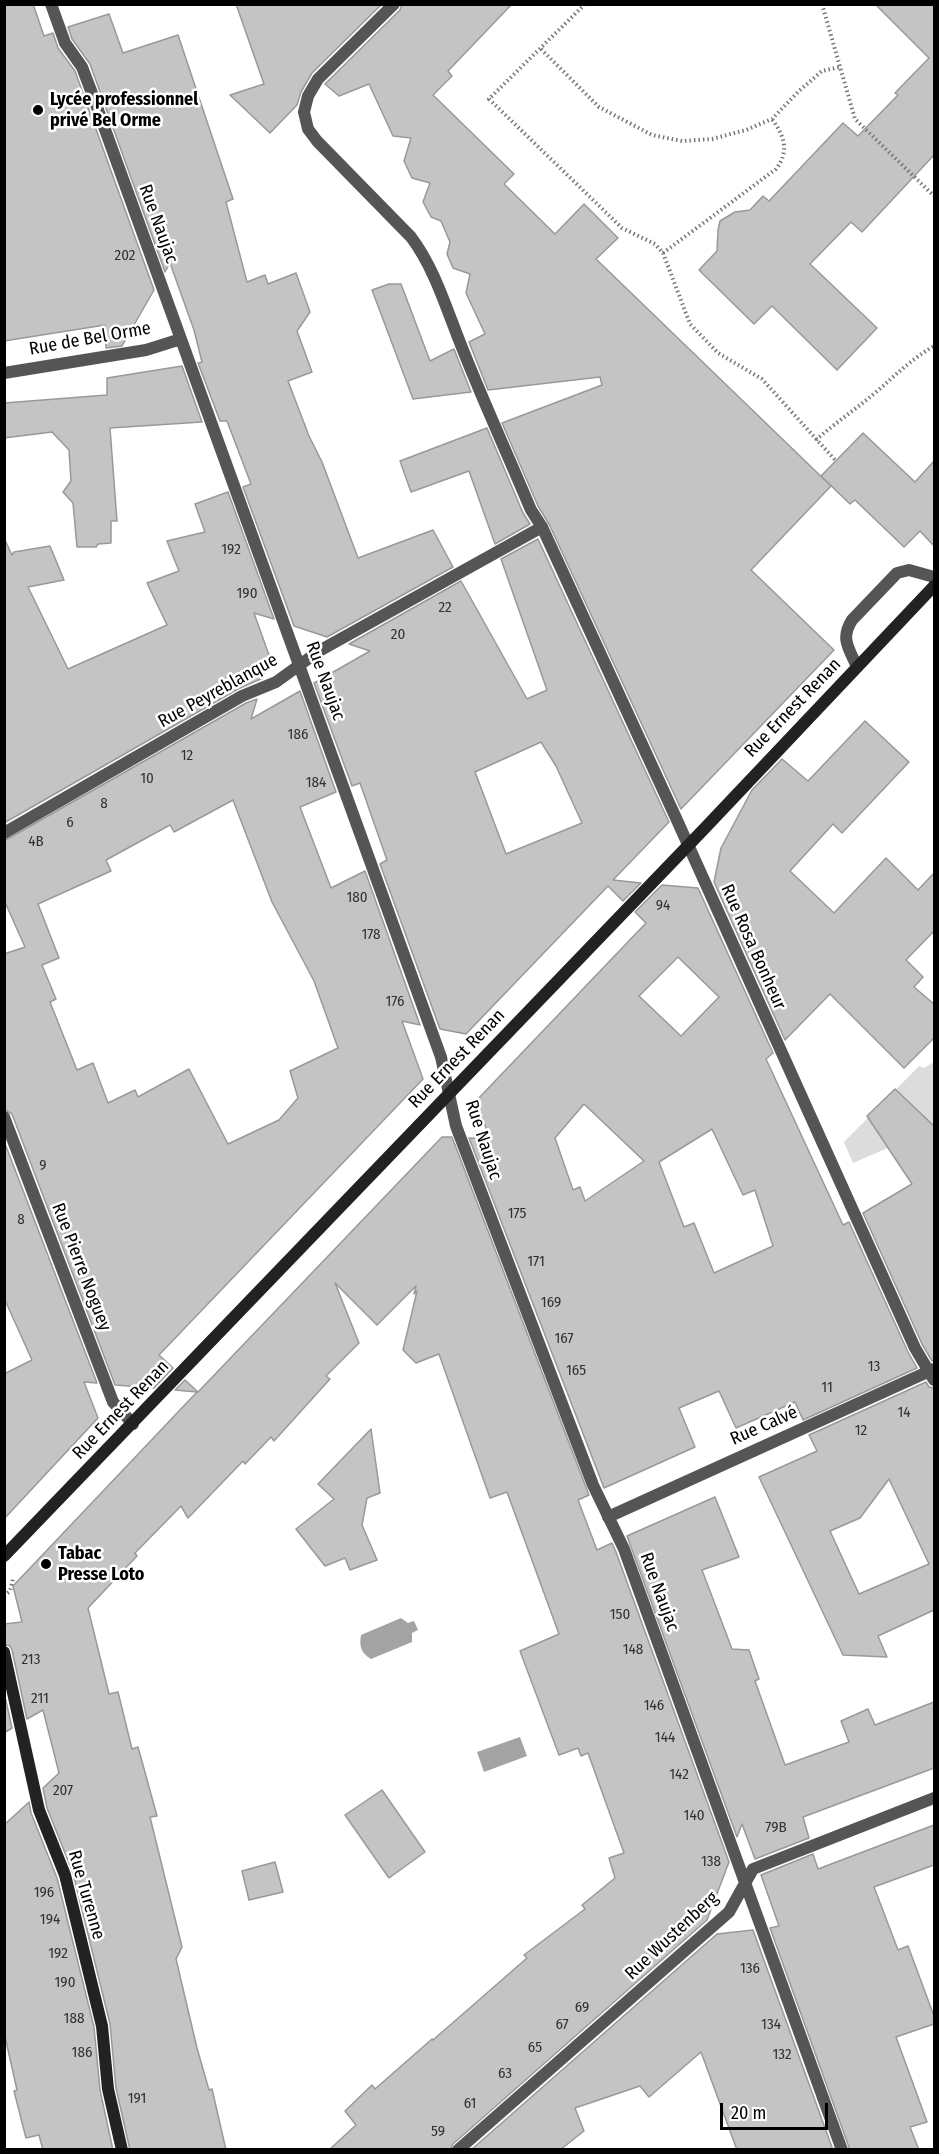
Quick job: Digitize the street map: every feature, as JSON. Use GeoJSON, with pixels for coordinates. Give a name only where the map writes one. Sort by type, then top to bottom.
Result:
{"type":"FeatureCollection","features":[{"type":"Feature","properties":{"kind":"street","name":"Rue Naujac"},"geometry":{"type":"LineString","coordinates":[[51,4],[65,43],[82,67],[300,664],[441,1057],[456,1126],[593,1485],[624,1549],[842,2150]]}},
{"type":"Feature","properties":{"kind":"street","name":"Rue Rosa Bonheur"},"geometry":{"type":"LineString","coordinates":[[394,4],[318,79],[308,96],[304,112],[308,129],[411,237],[433,272],[461,346],[531,510],[542,527],[915,1348],[933,1374]]}},
{"type":"Feature","properties":{"kind":"street","name":"Rue de Bel Orme"},"geometry":{"type":"LineString","coordinates":[[4,373],[146,350],[181,339]]}},
{"type":"Feature","properties":{"kind":"street","name":"Rue Peyreblanque"},"geometry":{"type":"LineString","coordinates":[[4,833],[242,696],[276,681],[319,651],[542,527]]}},
{"type":"Feature","properties":{"kind":"street"},"geometry":{"type":"LineString","coordinates":[[857,667],[845,638],[852,620],[897,573],[909,570],[934,577]]}},
{"type":"Feature","properties":{"kind":"street","name":"Rue Ernest Renan"},"geometry":{"type":"LineString","coordinates":[[4,1556],[133,1425],[934,586]]}},
{"type":"Feature","properties":{"kind":"street","name":"Rue Pierre Noguey"},"geometry":{"type":"LineString","coordinates":[[4,1117],[113,1402],[133,1425]]}},
{"type":"Feature","properties":{"kind":"street","name":"Rue Calvé"},"geometry":{"type":"LineString","coordinates":[[608,1516],[933,1374]]}},
{"type":"Feature","properties":{"kind":"street","name":"Rue Turenne"},"geometry":{"type":"LineString","coordinates":[[4,1652],[39,1810],[65,1875],[102,2026],[108,2089],[122,2150]]}},
{"type":"Feature","properties":{"kind":"street","name":"Rue Wustenberg"},"geometry":{"type":"LineString","coordinates":[[458,2150],[729,1912],[753,1869],[934,1798]]}},
{"type":"Feature","properties":{"kind":"path"},"geometry":{"type":"LineString","coordinates":[[585,4],[489,99],[622,228],[655,244],[663,254],[690,324],[718,353],[762,380],[836,461]]}},
{"type":"Feature","properties":{"kind":"path"},"geometry":{"type":"LineString","coordinates":[[822,4],[855,119],[934,196]]}},
{"type":"Feature","properties":{"kind":"path"},"geometry":{"type":"LineString","coordinates":[[541,49],[599,107],[652,135],[682,141],[712,139],[772,120],[822,71],[840,68]]}},
{"type":"Feature","properties":{"kind":"path"},"geometry":{"type":"LineString","coordinates":[[663,254],[781,163],[786,150],[780,131],[772,120]]}},
{"type":"Feature","properties":{"kind":"path"},"geometry":{"type":"LineString","coordinates":[[816,440],[834,423],[874,394],[913,359],[934,346]]}},
{"type":"Feature","properties":{"kind":"shaded area"},"geometry":{"type":"Polygon","coordinates":[[[934,1062],[934,1131],[893,1156],[888,1148],[853,1163],[844,1142],[919,1066],[924,1068],[934,1062]]]}},
{"type":"Feature","properties":{"kind":"shaded area"},"geometry":{"type":"Polygon","coordinates":[[[401,1618],[408,1623],[414,1621],[418,1630],[412,1633],[412,1642],[371,1659],[363,1652],[361,1635],[401,1618]]]}},
{"type":"Feature","properties":{"kind":"shaded area"},"geometry":{"type":"Polygon","coordinates":[[[520,1737],[527,1756],[484,1772],[477,1752],[520,1737]]]}},
{"type":"Feature","properties":{"kind":"building"},"geometry":{"type":"Polygon","coordinates":[[[4,4],[33,4],[44,36],[53,33],[58,48],[75,71],[154,290],[122,346],[106,348],[105,325],[4,341],[4,4]]]}},
{"type":"Feature","properties":{"kind":"building"},"geometry":{"type":"Polygon","coordinates":[[[236,4],[382,4],[312,73],[301,92],[297,105],[270,133],[230,95],[264,84],[236,4]]]}},
{"type":"Feature","properties":{"kind":"building"},"geometry":{"type":"Polygon","coordinates":[[[402,4],[512,4],[448,71],[452,76],[433,95],[514,174],[504,184],[555,234],[584,204],[618,238],[596,259],[831,486],[751,570],[834,650],[681,809],[549,524],[538,506],[502,423],[602,385],[600,377],[488,390],[469,342],[485,334],[466,293],[470,274],[453,268],[447,254],[450,242],[441,221],[431,217],[423,202],[430,183],[412,178],[404,161],[411,138],[393,136],[369,84],[339,96],[325,84],[400,10],[402,4]]]}},
{"type":"Feature","properties":{"kind":"building"},"geometry":{"type":"Polygon","coordinates":[[[875,4],[934,4],[934,155],[862,232],[851,222],[810,264],[877,328],[837,370],[772,306],[754,324],[699,270],[717,251],[720,221],[735,212],[750,210],[763,196],[769,201],[843,123],[858,136],[898,95],[895,93],[929,58],[875,4]]]}},
{"type":"Feature","properties":{"kind":"building"},"geometry":{"type":"Polygon","coordinates":[[[109,14],[123,53],[178,35],[233,199],[226,202],[247,282],[265,275],[268,284],[296,273],[310,312],[297,331],[312,372],[288,381],[309,436],[322,462],[358,558],[433,530],[453,567],[327,637],[294,626],[243,487],[251,484],[227,421],[220,421],[198,363],[202,362],[194,330],[170,263],[165,272],[90,64],[72,39],[68,27],[109,14]]]}},
{"type":"Feature","properties":{"kind":"building"},"geometry":{"type":"Polygon","coordinates":[[[389,284],[401,284],[430,361],[454,349],[471,392],[413,399],[372,290],[389,284]]]}},
{"type":"Feature","properties":{"kind":"building"},"geometry":{"type":"Polygon","coordinates":[[[182,366],[202,422],[110,428],[117,521],[111,521],[111,543],[98,544],[96,547],[77,547],[73,503],[63,492],[71,481],[69,450],[52,432],[4,438],[4,403],[107,395],[107,378],[182,366]]]}},
{"type":"Feature","properties":{"kind":"building"},"geometry":{"type":"Polygon","coordinates":[[[487,428],[523,513],[530,524],[495,544],[469,471],[411,492],[400,461],[487,428]]]}},
{"type":"Feature","properties":{"kind":"building"},"geometry":{"type":"Polygon","coordinates":[[[863,433],[915,482],[934,461],[934,546],[920,531],[904,547],[855,500],[850,504],[821,476],[863,433]]]}},
{"type":"Feature","properties":{"kind":"building"},"geometry":{"type":"Polygon","coordinates":[[[228,492],[274,619],[254,613],[270,658],[263,678],[238,689],[4,823],[4,538],[12,555],[14,552],[50,546],[64,580],[28,587],[68,669],[167,625],[147,583],[179,571],[167,541],[205,532],[195,504],[228,492]]]}},
{"type":"Feature","properties":{"kind":"building"},"geometry":{"type":"Polygon","coordinates":[[[538,539],[669,822],[613,880],[641,883],[623,901],[608,886],[466,1034],[440,1029],[380,864],[387,860],[360,783],[352,786],[314,683],[370,651],[349,644],[461,581],[527,699],[547,690],[501,559],[538,539]],[[541,742],[475,772],[506,854],[582,823],[556,766],[541,742]]]}},
{"type":"Feature","properties":{"kind":"building"},"geometry":{"type":"Polygon","coordinates":[[[300,691],[336,792],[300,807],[331,888],[365,871],[420,1025],[402,1021],[423,1079],[159,1355],[173,1368],[154,1388],[115,1385],[12,1114],[4,1109],[4,954],[25,947],[4,900],[4,841],[246,703],[257,699],[251,719],[300,691]],[[233,800],[174,832],[170,825],[106,860],[111,871],[38,904],[59,958],[42,965],[56,999],[50,1002],[77,1070],[93,1063],[108,1103],[135,1090],[138,1097],[189,1069],[228,1144],[279,1120],[298,1098],[290,1071],[338,1048],[314,981],[272,902],[233,800]]]}},
{"type":"Feature","properties":{"kind":"building"},"geometry":{"type":"Polygon","coordinates":[[[865,721],[909,762],[842,833],[833,824],[790,871],[834,913],[886,858],[918,890],[934,873],[934,931],[906,960],[923,977],[914,987],[934,1004],[934,1038],[904,1068],[830,994],[785,1040],[714,882],[721,848],[752,790],[782,759],[808,781],[865,721]]]}},
{"type":"Feature","properties":{"kind":"building"},"geometry":{"type":"Polygon","coordinates":[[[662,885],[698,888],[773,1053],[766,1059],[843,1225],[849,1222],[917,1368],[803,1420],[795,1402],[736,1428],[719,1391],[679,1408],[695,1447],[604,1488],[469,1138],[490,1139],[476,1101],[646,923],[635,912],[662,885]],[[678,957],[639,996],[681,1036],[719,997],[678,957]],[[584,1104],[555,1138],[573,1190],[580,1187],[585,1201],[644,1161],[584,1104]],[[712,1129],[659,1162],[684,1227],[694,1223],[714,1273],[773,1246],[755,1190],[743,1195],[712,1129]]]}},
{"type":"Feature","properties":{"kind":"building"},"geometry":{"type":"Polygon","coordinates":[[[895,1089],[934,1126],[934,1361],[922,1344],[863,1213],[912,1184],[867,1116],[895,1089]]]}},
{"type":"Feature","properties":{"kind":"building"},"geometry":{"type":"Polygon","coordinates":[[[442,1137],[452,1137],[589,1495],[578,1500],[597,1550],[612,1543],[616,1552],[729,1862],[707,1920],[453,2144],[450,2150],[329,2150],[356,2125],[345,2111],[372,2085],[375,2089],[433,2040],[527,1958],[524,1955],[585,1909],[582,1905],[615,1878],[609,1858],[624,1853],[588,1753],[581,1756],[578,1748],[559,1755],[520,1651],[559,1634],[507,1492],[490,1498],[439,1354],[416,1363],[403,1350],[417,1291],[414,1294],[416,1286],[377,1325],[335,1283],[359,1343],[326,1376],[330,1379],[274,1441],[271,1437],[245,1464],[243,1461],[188,1518],[181,1506],[135,1553],[137,1556],[88,1608],[109,1694],[118,1692],[132,1749],[138,1747],[157,1816],[150,1817],[182,1947],[176,1959],[197,2048],[209,2090],[212,2089],[226,2150],[130,2150],[116,2088],[110,2024],[73,1873],[47,1808],[43,1788],[59,1773],[43,1710],[27,1719],[12,1650],[10,1646],[4,1644],[4,1624],[22,1622],[13,1586],[197,1392],[175,1390],[185,1380],[198,1392],[442,1137]]]}},
{"type":"Feature","properties":{"kind":"building"},"geometry":{"type":"Polygon","coordinates":[[[4,1141],[97,1383],[84,1382],[98,1418],[4,1519],[4,1374],[32,1360],[4,1298],[4,1141]]]}},
{"type":"Feature","properties":{"kind":"building"},"geometry":{"type":"Polygon","coordinates":[[[926,1382],[929,1387],[934,1388],[934,1610],[878,1636],[887,1657],[843,1655],[759,1477],[817,1451],[809,1435],[926,1382]],[[889,1479],[860,1518],[830,1531],[859,1594],[929,1564],[889,1479]]]}},
{"type":"Feature","properties":{"kind":"building"},"geometry":{"type":"Polygon","coordinates":[[[371,1429],[380,1493],[367,1498],[362,1525],[377,1560],[350,1570],[345,1558],[325,1566],[296,1529],[334,1499],[318,1484],[371,1429]]]}},
{"type":"Feature","properties":{"kind":"building"},"geometry":{"type":"Polygon","coordinates":[[[715,1497],[739,1557],[702,1570],[732,1649],[749,1650],[759,1679],[755,1681],[785,1765],[849,1742],[841,1721],[868,1709],[875,1725],[934,1702],[934,1768],[803,1817],[809,1838],[755,1859],[742,1824],[737,1837],[627,1536],[715,1497]]]}},
{"type":"Feature","properties":{"kind":"building"},"geometry":{"type":"Polygon","coordinates":[[[4,1692],[12,1728],[4,1733],[4,1692]]]}},
{"type":"Feature","properties":{"kind":"building"},"geometry":{"type":"Polygon","coordinates":[[[382,1790],[425,1852],[389,1878],[345,1815],[382,1790]]]}},
{"type":"Feature","properties":{"kind":"building"},"geometry":{"type":"Polygon","coordinates":[[[29,1802],[31,1813],[57,1878],[94,2027],[100,2090],[113,2150],[43,2150],[39,2135],[26,2138],[14,2091],[17,2090],[4,2032],[4,1825],[29,1802]]]}},
{"type":"Feature","properties":{"kind":"building"},"geometry":{"type":"Polygon","coordinates":[[[934,1825],[934,1865],[874,1887],[898,1950],[908,1946],[934,2016],[934,2024],[896,2037],[927,2122],[910,2127],[919,2150],[850,2150],[770,1928],[779,1926],[761,1875],[813,1854],[818,1869],[934,1825]]]}},
{"type":"Feature","properties":{"kind":"building"},"geometry":{"type":"Polygon","coordinates":[[[275,1862],[283,1892],[249,1900],[242,1871],[275,1862]]]}},
{"type":"Feature","properties":{"kind":"building"},"geometry":{"type":"Polygon","coordinates":[[[753,1930],[833,2150],[737,2150],[701,2052],[649,2097],[640,2086],[575,2108],[584,2131],[560,2150],[471,2150],[717,1934],[753,1930]]]}},
{"type":"Feature","properties":{"kind":"place","name":"Lycée professionnel privé Bel Orme"},"geometry":{"type":"Point","coordinates":[38,110]}},
{"type":"Feature","properties":{"kind":"place","name":"Tabac Presse Loto"},"geometry":{"type":"Point","coordinates":[46,1564]}}]}
